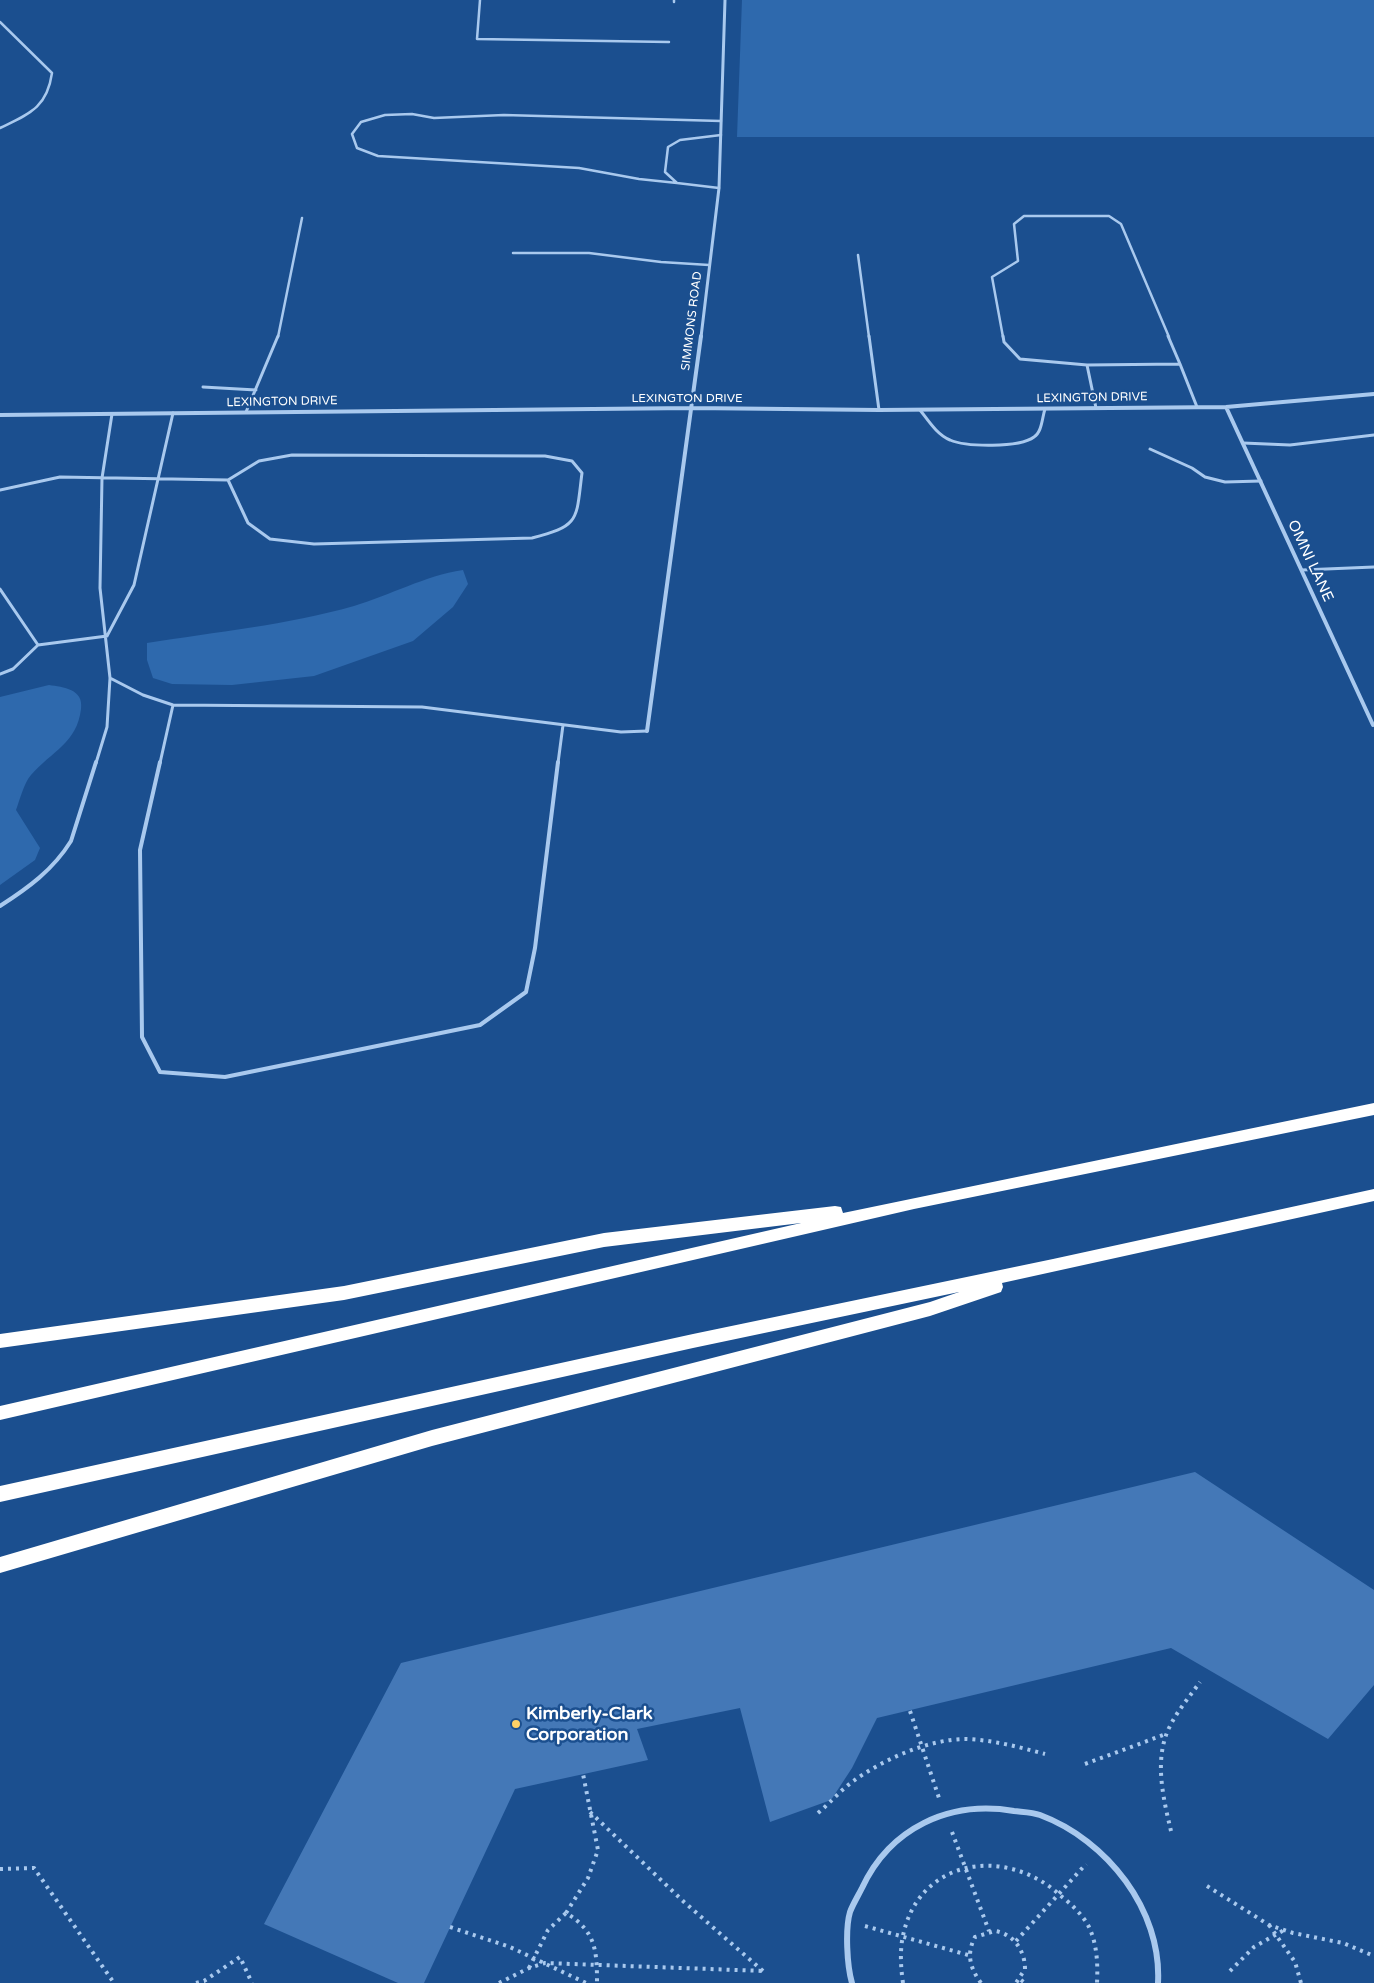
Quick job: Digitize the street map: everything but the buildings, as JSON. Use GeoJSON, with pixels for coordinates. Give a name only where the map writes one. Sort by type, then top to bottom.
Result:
{"type":"FeatureCollection","features":[{"type":"Feature","properties":{"kind":"highway"},"geometry":{"type":"LineString","coordinates":[[0,1413],[914,1203],[1374,1108]]}},
{"type":"Feature","properties":{"kind":"highway"},"geometry":{"type":"LineString","coordinates":[[0,1494],[693,1341],[1053,1266],[1374,1195]]}},
{"type":"Feature","properties":{"kind":"highway"},"geometry":{"type":"LineString","coordinates":[[0,1341],[344,1292],[604,1240],[914,1203]]}},
{"type":"Feature","properties":{"kind":"highway"},"geometry":{"type":"LineString","coordinates":[[0,1566],[432,1438],[930,1309],[1053,1266]]}},
{"type":"Feature","properties":{"kind":"street","name":"SIMMONS ROAD"},"geometry":{"type":"LineString","coordinates":[[647,731],[692,408],[719,188],[725,0]]}},
{"type":"Feature","properties":{"kind":"street","name":"LEXINGTON DRIVE"},"geometry":{"type":"LineString","coordinates":[[0,415],[692,408],[920,410],[1226,407],[1374,394]]}},
{"type":"Feature","properties":{"kind":"street","name":"OMNI LANE"},"geometry":{"type":"LineString","coordinates":[[1226,407],[1373,726]]}},
{"type":"Feature","properties":{"kind":"street"},"geometry":{"type":"LineString","coordinates":[[852,1983],[847,1967],[850,1913],[872,1866],[903,1834],[945,1813],[991,1808],[1039,1815],[1083,1838],[1120,1872],[1147,1916],[1159,1965],[1158,1983]]}},
{"type":"Feature","properties":{"kind":"lane"},"geometry":{"type":"LineString","coordinates":[[480,0],[478,39],[669,42]]}},
{"type":"Feature","properties":{"kind":"lane"},"geometry":{"type":"LineString","coordinates":[[0,22],[52,73],[51,87],[39,109],[0,128]]}},
{"type":"Feature","properties":{"kind":"lane"},"geometry":{"type":"LineString","coordinates":[[719,188],[639,179],[579,168],[378,156],[357,148],[352,134],[361,122],[385,114],[412,114],[434,118],[504,115],[721,121]]}},
{"type":"Feature","properties":{"kind":"lane"},"geometry":{"type":"LineString","coordinates":[[677,183],[665,172],[668,147],[680,140],[721,135]]}},
{"type":"Feature","properties":{"kind":"lane"},"geometry":{"type":"LineString","coordinates":[[1180,364],[1087,365],[1020,359],[1004,342],[992,277],[1018,261],[1014,224],[1024,216],[1109,216],[1120,224],[1180,364],[1196,407]]}},
{"type":"Feature","properties":{"kind":"lane"},"geometry":{"type":"LineString","coordinates":[[246,412],[281,329],[302,218]]}},
{"type":"Feature","properties":{"kind":"lane"},"geometry":{"type":"LineString","coordinates":[[513,252],[588,253],[660,262],[709,265]]}},
{"type":"Feature","properties":{"kind":"lane"},"geometry":{"type":"LineString","coordinates":[[858,255],[878,410]]}},
{"type":"Feature","properties":{"kind":"lane"},"geometry":{"type":"LineString","coordinates":[[1087,365],[1096,408]]}},
{"type":"Feature","properties":{"kind":"lane"},"geometry":{"type":"LineString","coordinates":[[203,387],[256,390]]}},
{"type":"Feature","properties":{"kind":"lane"},"geometry":{"type":"LineString","coordinates":[[920,410],[937,432],[951,441],[974,444],[1017,443],[1033,438],[1040,428],[1045,408]]}},
{"type":"Feature","properties":{"kind":"lane"},"geometry":{"type":"LineString","coordinates":[[107,636],[134,586],[160,478],[173,413]]}},
{"type":"Feature","properties":{"kind":"lane"},"geometry":{"type":"LineString","coordinates":[[0,906],[38,881],[66,850],[71,841],[107,727],[110,678],[107,636],[100,588],[102,478],[112,414]]}},
{"type":"Feature","properties":{"kind":"lane"},"geometry":{"type":"LineString","coordinates":[[1243,443],[1290,445],[1374,435]]}},
{"type":"Feature","properties":{"kind":"lane"},"geometry":{"type":"LineString","coordinates":[[1150,449],[1192,468],[1205,477],[1225,482],[1261,481]]}},
{"type":"Feature","properties":{"kind":"lane"},"geometry":{"type":"LineString","coordinates":[[0,490],[60,477],[228,480],[259,461],[292,455],[545,456],[572,461],[582,473],[577,515],[560,531],[532,538],[314,544],[270,539],[248,523],[228,480]]}},
{"type":"Feature","properties":{"kind":"lane"},"geometry":{"type":"LineString","coordinates":[[1302,570],[1374,567]]}},
{"type":"Feature","properties":{"kind":"lane"},"geometry":{"type":"LineString","coordinates":[[0,589],[38,645]]}},
{"type":"Feature","properties":{"kind":"lane"},"geometry":{"type":"LineString","coordinates":[[0,674],[13,669],[38,645],[107,636]]}},
{"type":"Feature","properties":{"kind":"lane"},"geometry":{"type":"LineString","coordinates":[[110,678],[143,695],[173,705],[422,707],[621,732],[647,731]]}},
{"type":"Feature","properties":{"kind":"lane"},"geometry":{"type":"LineString","coordinates":[[173,705],[140,850],[142,1037],[160,1072],[225,1077],[480,1025],[526,992],[535,948],[563,725]]}},
{"type":"Feature","properties":{"kind":"path"},"geometry":{"type":"LineString","coordinates":[[1171,1831],[1163,1798],[1161,1752],[1166,1734],[1200,1682]]}},
{"type":"Feature","properties":{"kind":"path"},"geometry":{"type":"LineString","coordinates":[[1085,1764],[1166,1734]]}},
{"type":"Feature","properties":{"kind":"path"},"geometry":{"type":"LineString","coordinates":[[818,1813],[850,1783],[884,1762],[955,1740],[1017,1745],[1046,1754]]}},
{"type":"Feature","properties":{"kind":"path"},"geometry":{"type":"LineString","coordinates":[[529,1968],[541,1937],[558,1917],[566,1913],[588,1878],[598,1850],[583,1774]]}},
{"type":"Feature","properties":{"kind":"path"},"geometry":{"type":"LineString","coordinates":[[499,1983],[529,1968],[546,1963],[764,1971],[684,1902],[590,1812]]}},
{"type":"Feature","properties":{"kind":"path"},"geometry":{"type":"LineString","coordinates":[[1016,1941],[1098,1851]]}},
{"type":"Feature","properties":{"kind":"path"},"geometry":{"type":"LineString","coordinates":[[903,1983],[898,1954],[901,1936],[911,1913],[927,1889],[944,1874],[964,1866],[992,1864],[1017,1869],[1044,1881],[1060,1893],[1088,1926],[1099,1958],[1097,1983]]}},
{"type":"Feature","properties":{"kind":"path"},"geometry":{"type":"LineString","coordinates":[[0,1869],[34,1868],[114,1983]]}},
{"type":"Feature","properties":{"kind":"path"},"geometry":{"type":"LineString","coordinates":[[1207,1886],[1269,1925],[1343,1943],[1374,1956]]}},
{"type":"Feature","properties":{"kind":"path"},"geometry":{"type":"LineString","coordinates":[[566,1913],[578,1919],[588,1929],[594,1942],[597,1983]]}},
{"type":"Feature","properties":{"kind":"path"},"geometry":{"type":"LineString","coordinates":[[850,1922],[968,1955]]}},
{"type":"Feature","properties":{"kind":"path"},"geometry":{"type":"LineString","coordinates":[[1269,1925],[1295,1962],[1302,1983]]}},
{"type":"Feature","properties":{"kind":"path"},"geometry":{"type":"LineString","coordinates":[[450,1927],[510,1947],[586,1983]]}},
{"type":"Feature","properties":{"kind":"path"},"geometry":{"type":"LineString","coordinates":[[1230,1971],[1242,1955],[1260,1940],[1284,1930]]}},
{"type":"Feature","properties":{"kind":"path"},"geometry":{"type":"LineString","coordinates":[[981,1983],[974,1975],[968,1955],[975,1937],[989,1931],[999,1931],[1016,1941],[1022,1951],[1025,1966],[1021,1982]]}},
{"type":"Feature","properties":{"kind":"path"},"geometry":{"type":"LineString","coordinates":[[196,1983],[204,1981],[240,1957],[252,1983]]}},
{"type":"Feature","properties":{"kind":"shaded area"},"geometry":{"type":"Polygon","coordinates":[[[742,0],[1374,0],[1374,137],[737,137],[742,0]]]}},
{"type":"Feature","properties":{"kind":"shaded area"},"geometry":{"type":"Polygon","coordinates":[[[463,570],[468,584],[453,607],[413,641],[314,676],[232,685],[172,684],[153,678],[147,660],[147,643],[251,628],[329,613],[368,602],[421,581],[463,570]]]}},
{"type":"Feature","properties":{"kind":"shaded area"},"geometry":{"type":"Polygon","coordinates":[[[49,685],[76,693],[81,702],[79,721],[62,746],[31,775],[22,791],[16,810],[40,848],[35,860],[0,885],[0,697],[49,685]]]}},
{"type":"Feature","properties":{"kind":"place","name":"Kimberly-Clark Corporation"},"geometry":{"type":"Point","coordinates":[516,1724]}}]}
